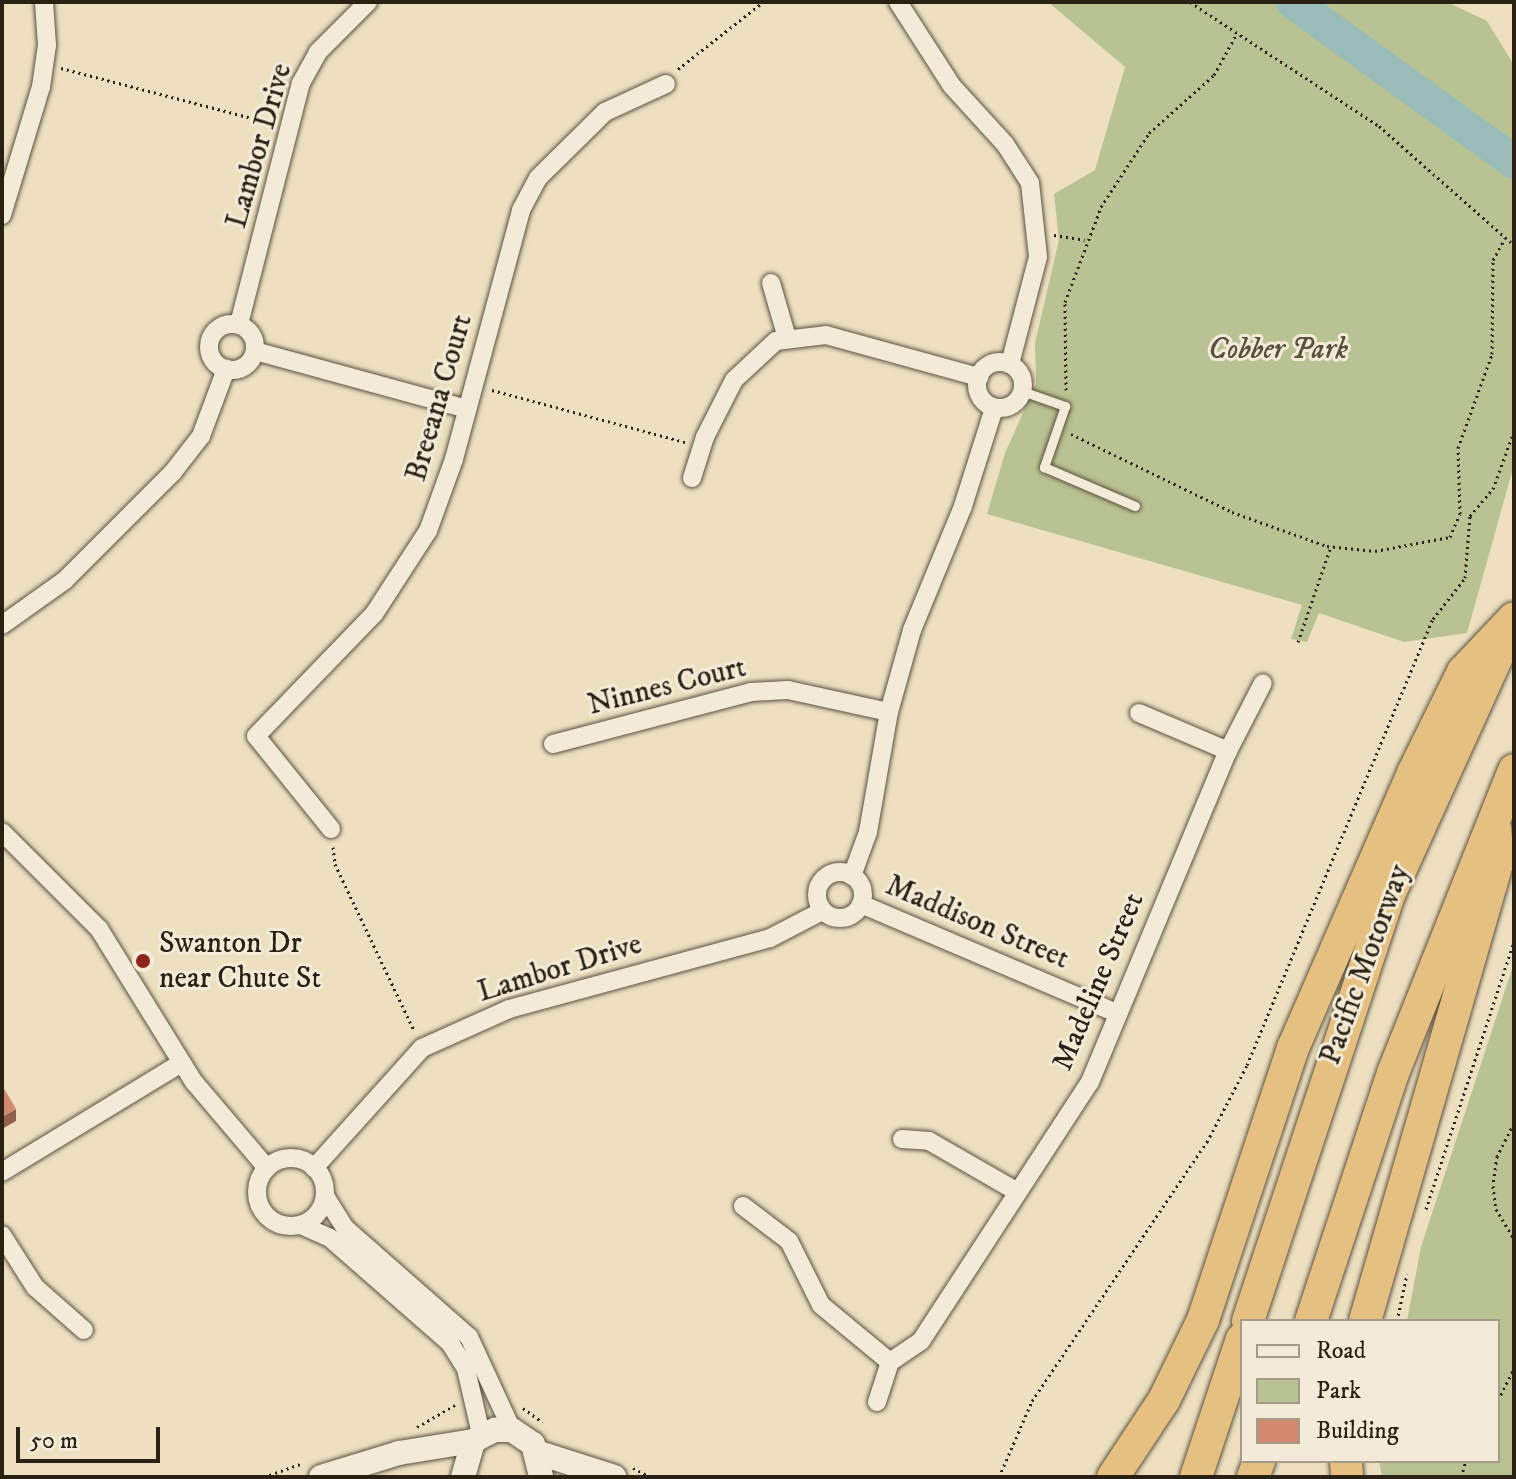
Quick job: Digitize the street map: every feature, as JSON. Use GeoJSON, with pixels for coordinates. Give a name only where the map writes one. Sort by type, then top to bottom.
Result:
{"type":"FeatureCollection","features":[{"type":"Feature","properties":{"kind":"highway","name":"Pacific Motorway"},"geometry":{"type":"LineString","coordinates":[[1249,1319],[1389,895],[1514,619]]}},
{"type":"Feature","properties":{"kind":"highway"},"geometry":{"type":"LineString","coordinates":[[1113,1477],[1164,1400],[1203,1320],[1293,1048],[1413,773],[1463,672],[1514,619]]}},
{"type":"Feature","properties":{"kind":"highway","name":"Pacific Motorway"},"geometry":{"type":"LineString","coordinates":[[1312,1319],[1393,1073],[1493,814],[1514,770]]}},
{"type":"Feature","properties":{"kind":"highway"},"geometry":{"type":"LineString","coordinates":[[1366,1319],[1498,861],[1493,814]]}},
{"type":"Feature","properties":{"kind":"highway"},"geometry":{"type":"LineString","coordinates":[[1196,1477],[1240,1345]]}},
{"type":"Feature","properties":{"kind":"main road"},"geometry":{"type":"LineString","coordinates":[[321,1477],[399,1453],[512,1430],[524,1436],[540,1465],[614,1477]]}},
{"type":"Feature","properties":{"kind":"main road"},"geometry":{"type":"LineString","coordinates":[[463,1477],[465,1453],[477,1438]]}},
{"type":"Feature","properties":{"kind":"street"},"geometry":{"type":"LineString","coordinates":[[2,215],[25,150],[45,64],[44,2]]}},
{"type":"Feature","properties":{"kind":"street","name":"Lambor Drive"},"geometry":{"type":"LineString","coordinates":[[239,324],[301,83],[318,52],[368,2]]}},
{"type":"Feature","properties":{"kind":"street"},"geometry":{"type":"LineString","coordinates":[[898,2],[970,110],[1018,161],[1030,183],[1039,237],[1034,279],[1010,364]]}},
{"type":"Feature","properties":{"kind":"street","name":"Breeana Court"},"geometry":{"type":"LineString","coordinates":[[331,829],[256,736],[349,641],[404,574],[438,509],[521,210],[538,178],[605,112],[666,84]]}},
{"type":"Feature","properties":{"kind":"street"},"geometry":{"type":"LineString","coordinates":[[771,283],[787,338]]}},
{"type":"Feature","properties":{"kind":"street"},"geometry":{"type":"LineString","coordinates":[[239,324],[251,333],[255,351],[245,366],[226,369],[210,354],[210,340],[218,328],[239,324]]}},
{"type":"Feature","properties":{"kind":"street"},"geometry":{"type":"LineString","coordinates":[[692,478],[699,452],[734,380],[761,352],[787,338],[843,338],[979,377]]}},
{"type":"Feature","properties":{"kind":"street"},"geometry":{"type":"LineString","coordinates":[[255,351],[467,409]]}},
{"type":"Feature","properties":{"kind":"street"},"geometry":{"type":"LineString","coordinates":[[991,364],[1010,364],[1021,375],[1022,391],[1009,407],[994,408],[982,399],[979,377],[991,364]]}},
{"type":"Feature","properties":{"kind":"street"},"geometry":{"type":"LineString","coordinates":[[2,625],[65,580],[173,472],[201,436],[226,369]]}},
{"type":"Feature","properties":{"kind":"street"},"geometry":{"type":"LineString","coordinates":[[852,876],[868,832],[889,712],[912,630],[963,506],[994,408]]}},
{"type":"Feature","properties":{"kind":"street","name":"Madeline Street"},"geometry":{"type":"LineString","coordinates":[[890,1362],[921,1341],[1016,1191],[1090,1082],[1116,1013],[1228,751],[1263,683]]}},
{"type":"Feature","properties":{"kind":"street","name":"Ninnes Court"},"geometry":{"type":"LineString","coordinates":[[553,744],[751,692],[788,690],[889,712]]}},
{"type":"Feature","properties":{"kind":"street"},"geometry":{"type":"LineString","coordinates":[[1139,713],[1228,751]]}},
{"type":"Feature","properties":{"kind":"street"},"geometry":{"type":"LineString","coordinates":[[2,832],[99,929],[181,1063],[267,1168]]}},
{"type":"Feature","properties":{"kind":"street"},"geometry":{"type":"LineString","coordinates":[[822,911],[817,898],[820,884],[838,872],[852,876],[862,888],[861,904]]}},
{"type":"Feature","properties":{"kind":"street","name":"Lambor Drive"},"geometry":{"type":"LineString","coordinates":[[314,1168],[422,1048],[509,1009],[770,938],[822,911],[839,919],[861,904]]}},
{"type":"Feature","properties":{"kind":"street","name":"Maddison Street"},"geometry":{"type":"LineString","coordinates":[[861,904],[1116,1013]]}},
{"type":"Feature","properties":{"kind":"street"},"geometry":{"type":"LineString","coordinates":[[2,1172],[181,1063]]}},
{"type":"Feature","properties":{"kind":"street"},"geometry":{"type":"LineString","coordinates":[[902,1139],[929,1141],[1016,1191]]}},
{"type":"Feature","properties":{"kind":"street"},"geometry":{"type":"LineString","coordinates":[[477,1438],[466,1369],[450,1343],[330,1238],[301,1225],[278,1225],[261,1210],[257,1188],[267,1168],[291,1158],[314,1168],[325,1196],[345,1228],[469,1337],[512,1430]]}},
{"type":"Feature","properties":{"kind":"street"},"geometry":{"type":"LineString","coordinates":[[301,1225],[317,1214],[325,1196]]}},
{"type":"Feature","properties":{"kind":"street"},"geometry":{"type":"LineString","coordinates":[[743,1206],[789,1241],[821,1305],[890,1362],[877,1402]]}},
{"type":"Feature","properties":{"kind":"street"},"geometry":{"type":"LineString","coordinates":[[2,1235],[35,1287],[84,1330]]}},
{"type":"Feature","properties":{"kind":"lane"},"geometry":{"type":"LineString","coordinates":[[1022,391],[1065,406],[1044,467],[1135,506]]}},
{"type":"Feature","properties":{"kind":"path"},"geometry":{"type":"LineString","coordinates":[[666,84],[688,57],[763,2]]}},
{"type":"Feature","properties":{"kind":"path"},"geometry":{"type":"LineString","coordinates":[[1190,2],[1379,126],[1514,245]]}},
{"type":"Feature","properties":{"kind":"path"},"geometry":{"type":"LineString","coordinates":[[1065,406],[1065,302],[1085,240],[1149,133],[1214,75],[1236,35]]}},
{"type":"Feature","properties":{"kind":"path"},"geometry":{"type":"LineString","coordinates":[[45,64],[290,128]]}},
{"type":"Feature","properties":{"kind":"path"},"geometry":{"type":"LineString","coordinates":[[1039,237],[1067,235],[1085,240]]}},
{"type":"Feature","properties":{"kind":"path"},"geometry":{"type":"LineString","coordinates":[[1057,428],[1232,512],[1331,546],[1407,548],[1450,537],[1456,529],[1458,448],[1487,378],[1493,260],[1505,238]]}},
{"type":"Feature","properties":{"kind":"path"},"geometry":{"type":"LineString","coordinates":[[473,385],[683,440],[699,452]]}},
{"type":"Feature","properties":{"kind":"path"},"geometry":{"type":"LineString","coordinates":[[999,1477],[1032,1401],[1207,1142],[1247,1065],[1433,619],[1465,578],[1470,516],[1493,489],[1514,431]]}},
{"type":"Feature","properties":{"kind":"path"},"geometry":{"type":"LineString","coordinates":[[1298,642],[1331,546]]}},
{"type":"Feature","properties":{"kind":"path"},"geometry":{"type":"LineString","coordinates":[[331,829],[335,864],[422,1048]]}},
{"type":"Feature","properties":{"kind":"path"},"geometry":{"type":"LineString","coordinates":[[1423,1216],[1514,941]]}},
{"type":"Feature","properties":{"kind":"path"},"geometry":{"type":"LineString","coordinates":[[1514,1123],[1497,1156],[1493,1186],[1496,1209],[1514,1239]]}},
{"type":"Feature","properties":{"kind":"path"},"geometry":{"type":"LineString","coordinates":[[1397,1319],[1408,1271]]}},
{"type":"Feature","properties":{"kind":"path"},"geometry":{"type":"LineString","coordinates":[[1500,1396],[1514,1368]]}},
{"type":"Feature","properties":{"kind":"green space","name":"Cobber Park"},"geometry":{"type":"Polygon","coordinates":[[[1048,2],[1447,2],[1487,21],[1514,65],[1514,465],[1467,633],[1404,642],[1319,613],[1307,642],[1291,639],[1302,605],[987,514],[1005,453],[1036,384],[1035,343],[1059,240],[1054,194],[1095,170],[1125,67],[1048,2]]]}},
{"type":"Feature","properties":{"kind":"green space"},"geometry":{"type":"Polygon","coordinates":[[[1514,963],[1514,1477],[1382,1477],[1379,1463],[1500,1463],[1500,1319],[1407,1319],[1421,1247],[1514,963]]]}},
{"type":"Feature","properties":{"kind":"building"},"geometry":{"type":"Polygon","coordinates":[[[2,1085],[16,1109],[2,1117],[2,1085]]]}},
{"type":"Feature","properties":{"kind":"waterway"},"geometry":{"type":"LineString","coordinates":[[1293,2],[1514,162]]}},
{"type":"Feature","properties":{"kind":"place","name":"Swanton Dr near Chute St"},"geometry":{"type":"Point","coordinates":[143,961]}}]}
